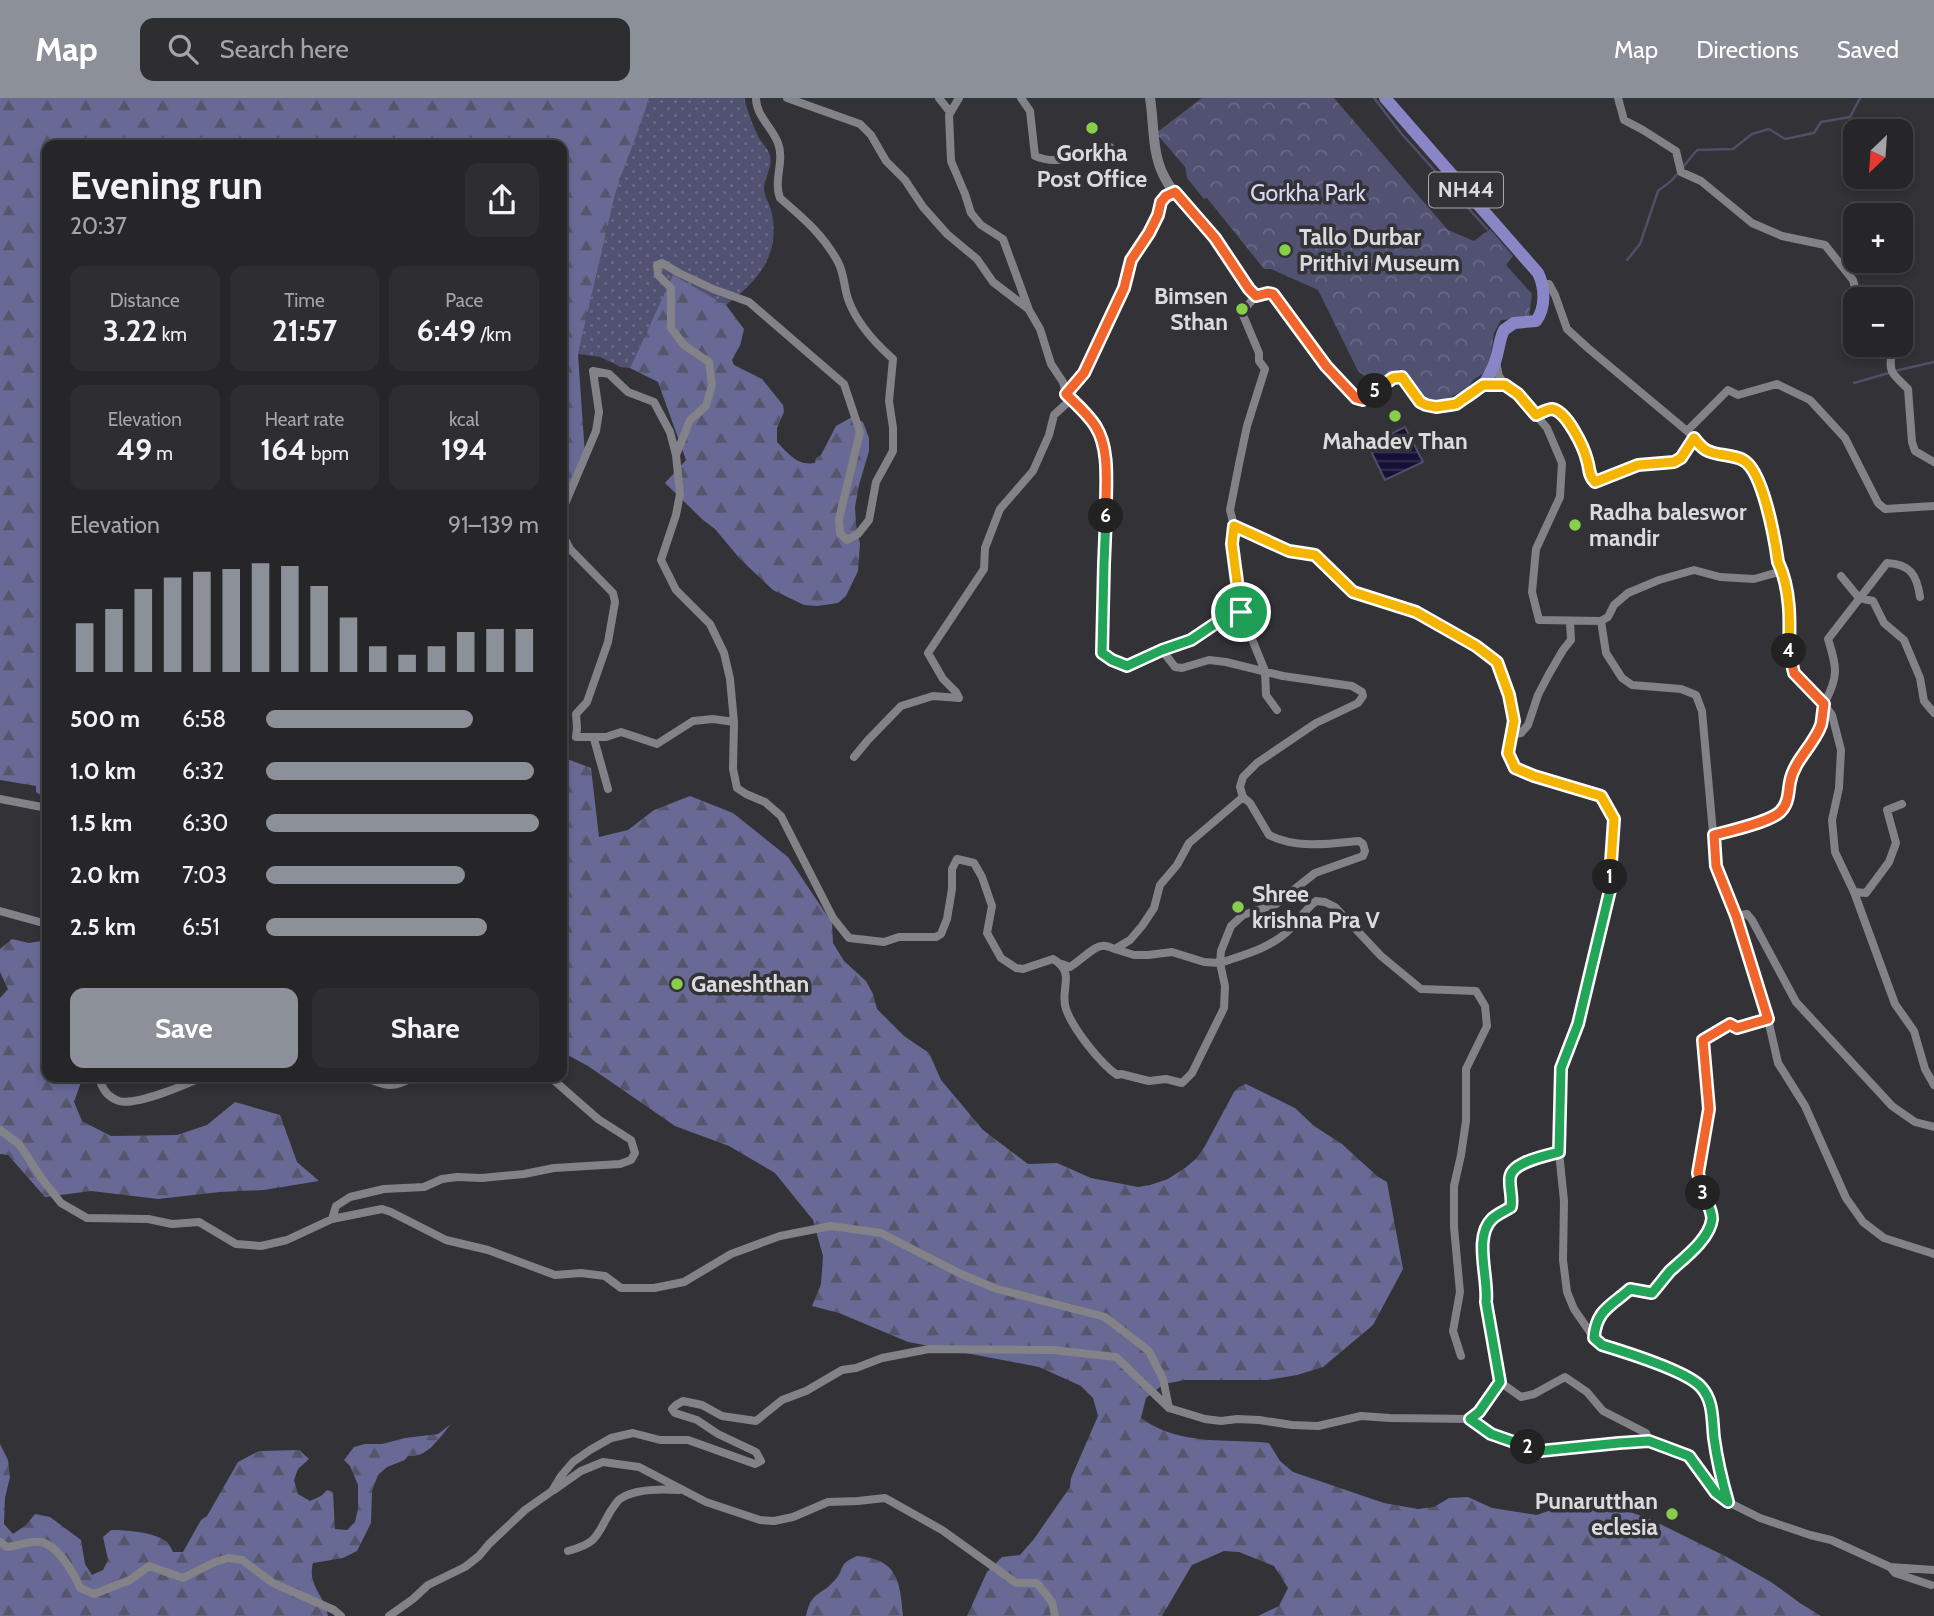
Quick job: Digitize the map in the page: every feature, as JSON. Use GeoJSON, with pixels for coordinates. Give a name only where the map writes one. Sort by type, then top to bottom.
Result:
{"type":"FeatureCollection","features":[{"type":"Feature","properties":{"kind":"main road","name":"NH44"},"geometry":{"type":"LineString","coordinates":[[1385,98],[1538,273],[1541,284]]}},
{"type":"Feature","properties":{"kind":"main road"},"geometry":{"type":"LineString","coordinates":[[1256,296],[1273,294],[1326,366],[1359,400],[1398,377],[1405,380],[1420,402],[1436,407],[1456,404],[1483,385],[1495,362],[1504,330],[1514,323],[1536,321],[1540,316],[1543,303],[1541,284]]}},
{"type":"Feature","properties":{"kind":"street"},"geometry":{"type":"LineString","coordinates":[[676,455],[690,420],[706,406],[712,385],[709,362],[684,345],[671,328],[671,288],[658,275],[657,265],[662,263],[713,289],[749,302],[844,384],[860,432],[839,519],[840,533],[847,540],[858,534],[869,520],[876,482],[893,451],[889,401],[893,359],[865,329],[848,300],[839,264],[818,231],[780,198],[777,191],[781,158],[778,141],[766,125],[756,98]]}},
{"type":"Feature","properties":{"kind":"street"},"geometry":{"type":"LineString","coordinates":[[787,98],[860,124],[871,135],[886,161],[905,180],[947,234],[976,260],[993,282],[1029,310]]}},
{"type":"Feature","properties":{"kind":"street"},"geometry":{"type":"LineString","coordinates":[[939,98],[950,112]]}},
{"type":"Feature","properties":{"kind":"street"},"geometry":{"type":"LineString","coordinates":[[854,757],[901,706],[933,696],[959,698],[943,679],[928,653],[984,569],[985,548],[1000,509],[1033,471],[1049,435],[1054,415],[1067,402],[1063,382],[1051,364],[1040,329],[1029,310],[1003,239],[981,225],[971,213],[951,161],[950,112],[960,98]]}},
{"type":"Feature","properties":{"kind":"street"},"geometry":{"type":"LineString","coordinates":[[1021,98],[1030,111],[1035,156],[1045,161],[1059,161],[1110,147]]}},
{"type":"Feature","properties":{"kind":"street"},"geometry":{"type":"LineString","coordinates":[[1150,98],[1159,164],[1163,175],[1215,238],[1256,296],[1243,315],[1259,354],[1259,361],[1265,369],[1247,426],[1230,510],[1234,526],[1232,544],[1241,612],[1265,671],[1266,695],[1277,710]]}},
{"type":"Feature","properties":{"kind":"street"},"geometry":{"type":"LineString","coordinates":[[1618,98],[1624,120],[1676,151],[1681,172],[1702,181],[1752,223],[1782,236],[1825,245],[1853,281],[1855,287]]}},
{"type":"Feature","properties":{"kind":"street"},"geometry":{"type":"LineString","coordinates":[[1066,394],[1084,373],[1124,288],[1131,260],[1149,233],[1161,202],[1175,192]]}},
{"type":"Feature","properties":{"kind":"street"},"geometry":{"type":"LineString","coordinates":[[1541,284],[1549,284],[1567,329],[1706,450],[1746,461],[1754,471],[1782,571],[1790,614],[1789,657],[1794,673],[1832,715],[1842,750],[1839,788],[1832,820],[1835,852],[1854,892],[1895,1004],[1914,1031],[1924,1069],[1934,1084]]}},
{"type":"Feature","properties":{"kind":"street"},"geometry":{"type":"LineString","coordinates":[[1890,357],[1889,366],[1893,376],[1908,389],[1915,451],[1934,462]]}},
{"type":"Feature","properties":{"kind":"street"},"geometry":{"type":"LineString","coordinates":[[1495,362],[1505,385],[1518,394],[1547,428],[1562,463],[1560,497],[1536,549],[1532,592],[1539,620],[1601,621],[1608,617],[1614,606],[1628,593],[1659,580],[1695,570],[1720,577],[1754,579],[1782,571]]}},
{"type":"Feature","properties":{"kind":"street"},"geometry":{"type":"LineString","coordinates":[[567,499],[596,431],[599,412],[593,371],[609,374],[628,392],[654,402],[670,432],[676,455],[680,494],[661,560],[676,590],[710,624],[724,653],[730,679],[734,722],[733,769],[737,788],[765,802],[781,816],[833,918],[849,939],[884,942],[899,937],[936,937],[941,934],[947,919],[952,869],[957,859],[974,863],[982,877],[992,906],[987,933],[1001,958],[1016,968],[1023,969],[1053,959],[1070,967],[1080,962],[1092,950],[1102,946],[1133,955],[1172,952],[1204,962],[1220,963],[1273,943],[1316,901],[1335,907],[1381,956],[1421,989],[1476,991],[1485,1006],[1487,1026],[1466,1069],[1466,1121],[1454,1186],[1454,1227],[1460,1292],[1453,1331],[1461,1356]]}},
{"type":"Feature","properties":{"kind":"street"},"geometry":{"type":"LineString","coordinates":[[1536,415],[1549,409],[1561,414],[1577,435],[1587,460],[1590,477],[1595,482],[1638,465],[1674,462],[1681,458],[1690,435],[1728,390],[1738,395],[1777,384],[1810,400],[1845,438],[1878,503],[1885,509],[1934,506]]}},
{"type":"Feature","properties":{"kind":"street"},"geometry":{"type":"LineString","coordinates":[[1483,385],[1505,385]]}},
{"type":"Feature","properties":{"kind":"street"},"geometry":{"type":"LineString","coordinates":[[1066,394],[1097,428],[1107,460],[1102,653],[1127,666],[1191,640],[1228,615],[1241,612]]}},
{"type":"Feature","properties":{"kind":"street"},"geometry":{"type":"LineString","coordinates":[[1234,526],[1289,551],[1315,555],[1353,592],[1416,612],[1467,640],[1497,662],[1512,708],[1514,721],[1508,753],[1515,768],[1601,796],[1614,819],[1610,890],[1578,1024],[1561,1068],[1559,1152],[1564,1201],[1563,1261],[1567,1292],[1574,1309],[1602,1345],[1665,1367],[1694,1380],[1703,1388],[1713,1415],[1720,1472],[1728,1502]]}},
{"type":"Feature","properties":{"kind":"street"},"geometry":{"type":"LineString","coordinates":[[567,543],[613,593],[615,602],[608,642],[598,671],[587,702],[576,714],[576,737],[607,737],[621,732],[657,744],[693,721],[713,719],[734,722]]}},
{"type":"Feature","properties":{"kind":"street"},"geometry":{"type":"LineString","coordinates":[[1714,835],[1756,823],[1780,812],[1786,804],[1795,767],[1820,727],[1824,706],[1834,686],[1836,665],[1828,639],[1886,563],[1897,563],[1912,572],[1920,597]]}},
{"type":"Feature","properties":{"kind":"street"},"geometry":{"type":"LineString","coordinates":[[1840,576],[1859,598],[1873,601],[1884,623],[1904,640],[1920,678],[1924,701],[1934,713]]}},
{"type":"Feature","properties":{"kind":"street"},"geometry":{"type":"LineString","coordinates":[[1601,621],[1606,653],[1622,678],[1632,685],[1681,689],[1696,695],[1702,712],[1716,866],[1736,916],[1768,1019],[1778,1063],[1805,1106],[1846,1198],[1863,1222],[1884,1238],[1934,1254]]}},
{"type":"Feature","properties":{"kind":"street"},"geometry":{"type":"LineString","coordinates":[[1511,734],[1521,733],[1528,725],[1538,695],[1571,640],[1570,622]]}},
{"type":"Feature","properties":{"kind":"street"},"geometry":{"type":"LineString","coordinates":[[1062,964],[1065,971],[1064,1000],[1067,1012],[1091,1049],[1108,1069],[1117,1075],[1182,1083],[1192,1073],[1224,1008],[1225,986],[1220,963],[1221,951],[1231,926],[1243,915],[1276,904],[1315,873],[1363,856],[1366,851],[1359,841],[1324,845],[1296,844],[1269,835],[1250,803],[1243,797],[1240,787],[1243,778],[1257,763],[1316,723],[1358,702],[1363,696],[1362,692],[1352,686],[1283,676],[1226,662],[1209,660],[1182,668],[1175,667],[1162,650]]}},
{"type":"Feature","properties":{"kind":"street"},"geometry":{"type":"LineString","coordinates":[[594,738],[607,789]]}},
{"type":"Feature","properties":{"kind":"street"},"geometry":{"type":"LineString","coordinates":[[1115,949],[1130,940],[1142,926],[1154,908],[1160,885],[1177,865],[1189,843],[1243,797]]}},
{"type":"Feature","properties":{"kind":"street"},"geometry":{"type":"LineString","coordinates":[[0,799],[42,807]]}},
{"type":"Feature","properties":{"kind":"street"},"geometry":{"type":"LineString","coordinates":[[1854,892],[1866,893],[1889,862],[1896,843],[1888,810],[1902,804]]}},
{"type":"Feature","properties":{"kind":"street"},"geometry":{"type":"LineString","coordinates":[[0,911],[42,922]]}},
{"type":"Feature","properties":{"kind":"street"},"geometry":{"type":"LineString","coordinates":[[1736,916],[1747,914],[1752,920],[1796,1002],[1892,1106],[1915,1122],[1934,1127]]}},
{"type":"Feature","properties":{"kind":"street"},"geometry":{"type":"LineString","coordinates":[[1594,1338],[1595,1324],[1601,1313],[1630,1289],[1652,1293],[1690,1253],[1711,1224],[1712,1216],[1698,1173],[1709,1109],[1703,1040],[1730,1024],[1737,1028],[1768,1019]]}},
{"type":"Feature","properties":{"kind":"street"},"geometry":{"type":"LineString","coordinates":[[100,1082],[102,1089],[108,1095],[120,1101],[132,1101],[192,1082]]}},
{"type":"Feature","properties":{"kind":"street"},"geometry":{"type":"LineString","coordinates":[[375,1082],[394,1086],[402,1082]]}},
{"type":"Feature","properties":{"kind":"street"},"geometry":{"type":"LineString","coordinates":[[332,1219],[336,1206],[350,1197],[384,1189],[424,1187],[442,1178],[514,1175],[554,1168],[620,1164],[631,1160],[635,1153],[631,1140],[598,1119],[556,1082]]}},
{"type":"Feature","properties":{"kind":"street"},"geometry":{"type":"LineString","coordinates":[[0,1130],[19,1144],[61,1203],[87,1219],[148,1219],[172,1224],[199,1222],[236,1244],[261,1246],[287,1240],[332,1219],[382,1209],[446,1240],[488,1250],[555,1275],[581,1273],[605,1276],[621,1288],[654,1288],[684,1282],[731,1254],[780,1236],[831,1226],[881,1233],[961,1275],[997,1289],[1105,1317],[1149,1351],[1163,1379],[1169,1408]]}},
{"type":"Feature","properties":{"kind":"street"},"geometry":{"type":"LineString","coordinates":[[1559,1152],[1512,1171],[1511,1207],[1490,1220],[1483,1234],[1483,1265],[1488,1291],[1486,1302],[1500,1382],[1521,1398],[1565,1377],[1587,1392],[1603,1411],[1646,1433],[1649,1441]]}},
{"type":"Feature","properties":{"kind":"street"},"geometry":{"type":"LineString","coordinates":[[552,1491],[573,1462],[611,1438],[633,1433],[660,1440],[688,1440],[755,1464],[761,1461],[756,1452],[718,1434],[697,1420],[675,1413],[673,1409],[684,1401],[702,1405],[722,1416],[756,1421],[782,1399],[806,1391],[842,1370],[883,1358],[929,1349],[1053,1350],[1116,1357],[1169,1408],[1205,1419],[1259,1420],[1318,1426],[1361,1416],[1470,1419],[1491,1434],[1540,1451],[1649,1441],[1689,1456],[1716,1493],[1760,1518],[1831,1540],[1890,1567],[1934,1570]]}},
{"type":"Feature","properties":{"kind":"street"},"geometry":{"type":"LineString","coordinates":[[1470,1419],[1479,1412],[1500,1382]]}},
{"type":"Feature","properties":{"kind":"street"},"geometry":{"type":"LineString","coordinates":[[389,1616],[428,1585],[465,1567],[480,1556],[525,1510],[581,1471],[603,1462],[639,1467],[706,1502],[760,1520],[774,1521],[793,1517],[828,1502],[858,1502],[885,1498],[942,1531],[1016,1583],[1037,1583],[1052,1602],[1055,1616]]}},
{"type":"Feature","properties":{"kind":"street"},"geometry":{"type":"LineString","coordinates":[[568,1551],[587,1546],[594,1540],[618,1500],[630,1494],[659,1489],[682,1490]]}},
{"type":"Feature","properties":{"kind":"street"},"geometry":{"type":"LineString","coordinates":[[0,1542],[7,1547],[41,1542],[52,1548],[72,1569],[80,1588],[94,1594],[130,1580],[149,1566],[183,1578],[228,1558],[242,1560],[273,1583],[334,1610],[341,1616]]}},
{"type":"Feature","properties":{"kind":"street"},"geometry":{"type":"LineString","coordinates":[[1890,1567],[1895,1573],[1931,1585]]}},
{"type":"Feature","properties":{"kind":"green space"},"geometry":{"type":"Polygon","coordinates":[[[0,98],[649,98],[615,195],[578,354],[585,455],[567,495],[567,140],[42,140],[42,796],[36,792],[36,786],[0,780],[0,98]]]}},
{"type":"Feature","properties":{"kind":"green space"},"geometry":{"type":"Polygon","coordinates":[[[649,98],[745,98],[755,129],[770,156],[764,188],[774,229],[773,243],[764,266],[748,287],[726,305],[673,276],[630,368],[621,367],[600,357],[578,354],[615,195],[649,98]]]}},
{"type":"Feature","properties":{"kind":"green space","name":"Gorkha Park"},"geometry":{"type":"Polygon","coordinates":[[[1202,98],[1334,98],[1448,230],[1474,241],[1490,229],[1513,256],[1506,265],[1532,294],[1529,318],[1501,320],[1494,333],[1489,365],[1484,373],[1473,380],[1467,390],[1437,402],[1426,401],[1400,369],[1373,383],[1358,371],[1318,290],[1271,269],[1264,269],[1207,198],[1204,199],[1187,178],[1185,167],[1156,133],[1202,98]]]}},
{"type":"Feature","properties":{"kind":"green space"},"geometry":{"type":"Polygon","coordinates":[[[673,275],[726,305],[744,329],[740,346],[732,360],[734,365],[762,379],[783,405],[784,412],[777,428],[777,442],[794,458],[803,463],[815,463],[836,426],[852,417],[863,422],[869,438],[869,451],[855,507],[860,544],[858,571],[846,596],[838,603],[804,605],[773,590],[740,559],[715,529],[665,483],[686,460],[658,382],[630,368],[673,275]]]}},
{"type":"Feature","properties":{"kind":"green space"},"geometry":{"type":"Polygon","coordinates":[[[567,759],[591,768],[599,837],[628,830],[654,810],[690,796],[733,813],[788,857],[832,923],[833,943],[844,961],[866,981],[877,1009],[904,1036],[929,1053],[941,1080],[983,1130],[1028,1164],[1057,1163],[1091,1178],[1138,1187],[1168,1179],[1197,1158],[1234,1092],[1246,1084],[1295,1108],[1314,1126],[1342,1144],[1387,1182],[1403,1269],[1373,1325],[1323,1367],[1297,1375],[1267,1380],[1185,1380],[1164,1384],[1146,1398],[1141,1418],[1160,1429],[1186,1437],[1269,1443],[1280,1461],[1293,1472],[1384,1503],[1418,1509],[1434,1507],[1449,1498],[1468,1497],[1492,1508],[1537,1515],[1579,1500],[1610,1505],[1650,1519],[1725,1556],[1771,1582],[1821,1616],[1258,1616],[1279,1606],[1288,1588],[1274,1566],[1239,1552],[1224,1551],[1192,1565],[1162,1616],[967,1616],[987,1572],[1002,1557],[1020,1555],[1070,1487],[1071,1478],[1098,1416],[1093,1398],[1081,1386],[1039,1367],[908,1342],[839,1313],[812,1306],[821,1284],[823,1256],[813,1220],[775,1173],[729,1146],[675,1126],[588,1066],[567,1055],[567,759]]]}},
{"type":"Feature","properties":{"kind":"green space"},"geometry":{"type":"Polygon","coordinates":[[[12,939],[29,943],[42,941],[42,1082],[81,1082],[74,1102],[82,1121],[111,1136],[177,1135],[207,1125],[235,1102],[280,1115],[297,1162],[319,1181],[264,1190],[158,1199],[91,1191],[45,1197],[8,1155],[0,1154],[0,998],[8,989],[0,972],[0,949],[12,939]]]}},
{"type":"Feature","properties":{"kind":"green space"},"geometry":{"type":"Polygon","coordinates":[[[451,1424],[427,1450],[415,1456],[408,1456],[378,1475],[372,1491],[371,1523],[357,1551],[343,1558],[313,1563],[312,1578],[328,1616],[0,1616],[0,1444],[8,1460],[10,1477],[5,1498],[4,1524],[13,1534],[35,1514],[50,1517],[81,1540],[85,1564],[92,1575],[103,1570],[108,1560],[103,1537],[111,1530],[155,1536],[167,1542],[173,1552],[183,1552],[238,1462],[259,1451],[299,1450],[309,1459],[298,1469],[294,1480],[298,1494],[310,1501],[327,1490],[333,1492],[335,1529],[347,1530],[355,1522],[358,1509],[358,1485],[350,1466],[344,1460],[354,1447],[438,1434],[451,1424]]]}},
{"type":"Feature","properties":{"kind":"green space"},"geometry":{"type":"Polygon","coordinates":[[[857,1556],[881,1562],[894,1574],[898,1582],[903,1616],[806,1616],[814,1598],[838,1577],[846,1562],[857,1556]]]}},
{"type":"Feature","properties":{"kind":"shaded area"},"geometry":{"type":"Polygon","coordinates":[[[1405,427],[1423,462],[1385,480],[1368,445],[1405,427]]]}},
{"type":"Feature","properties":{"kind":"waterway"},"geometry":{"type":"LineString","coordinates":[[1374,98],[1401,133],[1487,229]]}},
{"type":"Feature","properties":{"kind":"waterway"},"geometry":{"type":"LineString","coordinates":[[1683,167],[1697,150],[1733,149],[1752,134],[1769,129],[1785,139],[1814,133],[1821,122],[1850,117],[1860,98]]}},
{"type":"Feature","properties":{"kind":"waterway"},"geometry":{"type":"LineString","coordinates":[[1627,260],[1640,244],[1658,191],[1679,172]]}},
{"type":"Feature","properties":{"kind":"waterway"},"geometry":{"type":"LineString","coordinates":[[1854,383],[1934,362]]}},
{"type":"Feature","properties":{"kind":"place","name":"Gorkha Post Office"},"geometry":{"type":"Point","coordinates":[1092,128]}},
{"type":"Feature","properties":{"kind":"place","name":"Tallo Durbar Prithivi Museum"},"geometry":{"type":"Point","coordinates":[1285,250]}},
{"type":"Feature","properties":{"kind":"place","name":"Bimsen Sthan"},"geometry":{"type":"Point","coordinates":[1242,309]}},
{"type":"Feature","properties":{"kind":"place","name":"Mahadev Than"},"geometry":{"type":"Point","coordinates":[1395,416]}},
{"type":"Feature","properties":{"kind":"place","name":"Radha baleswor mandir"},"geometry":{"type":"Point","coordinates":[1575,525]}},
{"type":"Feature","properties":{"kind":"place","name":"Shree krishna Pra V"},"geometry":{"type":"Point","coordinates":[1238,907]}},
{"type":"Feature","properties":{"kind":"place","name":"Ganeshthan"},"geometry":{"type":"Point","coordinates":[677,984]}},
{"type":"Feature","properties":{"kind":"place","name":"Punarutthan eclesia"},"geometry":{"type":"Point","coordinates":[1672,1514]}},
{"type":"Feature","properties":{"kind":"route"},"geometry":{"type":"LineString","coordinates":[[1175,192],[1215,238],[1249,289],[1256,296],[1273,294],[1326,366],[1359,400],[1398,377],[1405,380],[1420,402],[1436,407],[1456,404],[1483,385],[1505,385],[1518,394],[1536,415],[1549,409],[1561,414],[1577,435],[1587,460],[1590,477],[1595,482],[1638,465],[1674,462],[1681,458],[1694,438],[1706,450],[1746,461],[1754,471],[1782,571],[1790,614],[1789,657],[1794,673],[1824,704],[1820,727],[1795,767],[1790,793],[1780,812],[1756,823],[1714,835],[1716,866],[1736,916],[1768,1019],[1737,1028],[1730,1024],[1703,1040],[1709,1109],[1698,1173],[1710,1208],[1711,1224],[1690,1253],[1652,1293],[1630,1289],[1601,1313],[1595,1324],[1594,1338],[1602,1345],[1694,1380],[1703,1388],[1713,1415],[1720,1472],[1728,1502],[1716,1493],[1689,1456],[1649,1441],[1540,1451],[1491,1434],[1470,1419],[1479,1412],[1500,1382],[1486,1302],[1488,1291],[1483,1265],[1483,1234],[1490,1220],[1511,1207],[1512,1171],[1559,1152],[1559,1079],[1563,1058],[1578,1024],[1610,890],[1614,819],[1601,796],[1515,768],[1508,753],[1514,721],[1509,695],[1497,662],[1476,646],[1416,612],[1353,592],[1315,555],[1289,551],[1234,526],[1232,544],[1241,612],[1228,615],[1191,640],[1127,666],[1102,653],[1107,460],[1097,428],[1066,394],[1084,373],[1124,288],[1131,260],[1149,233],[1161,202],[1175,192]]}}]}
